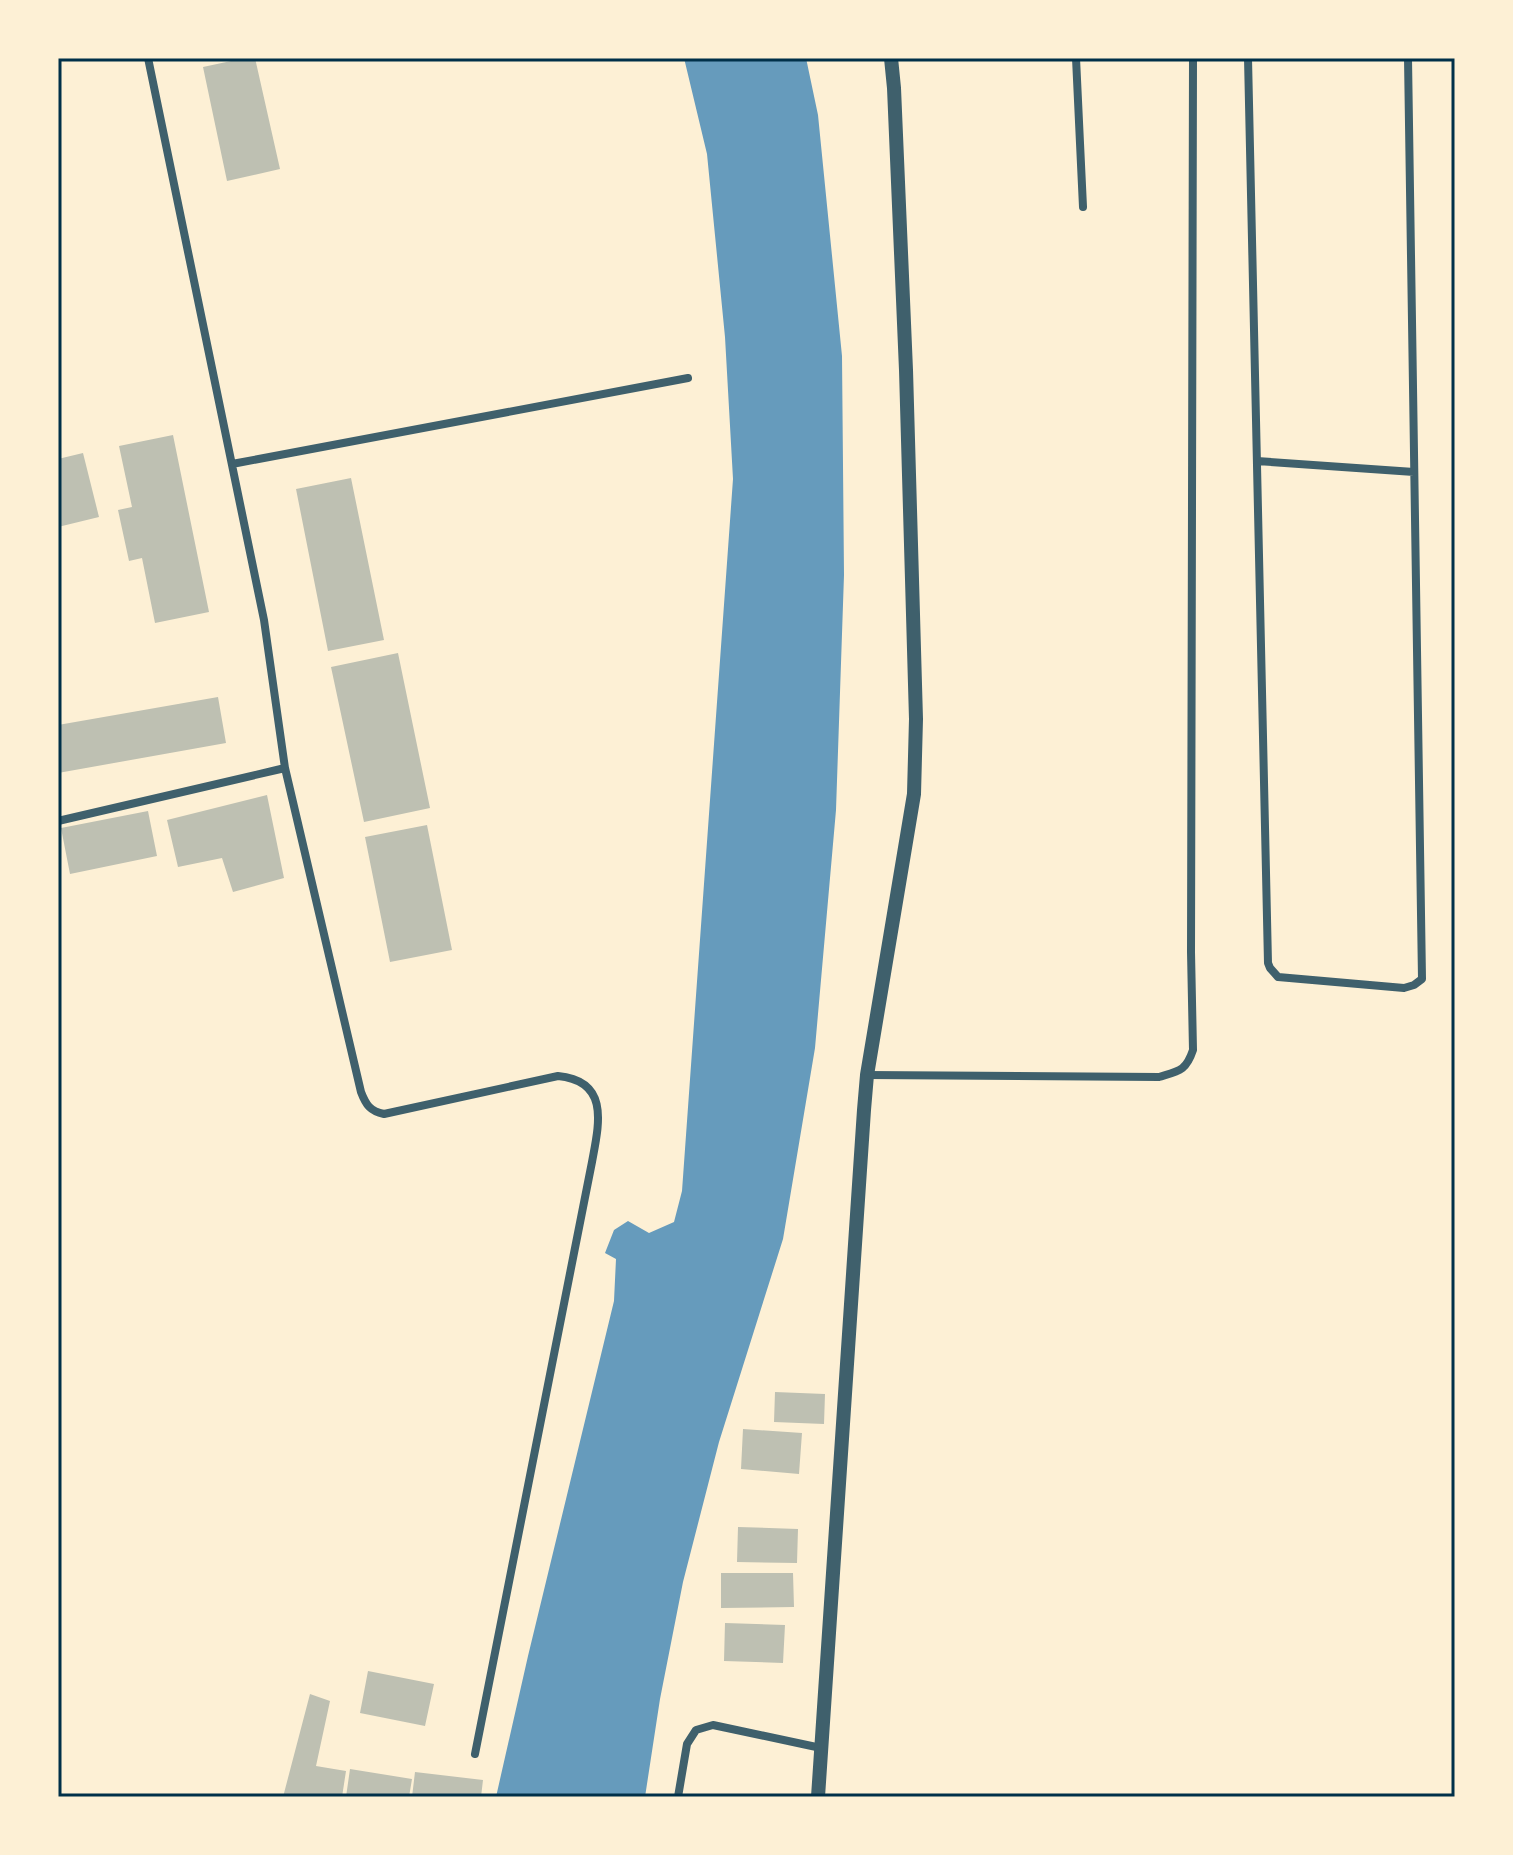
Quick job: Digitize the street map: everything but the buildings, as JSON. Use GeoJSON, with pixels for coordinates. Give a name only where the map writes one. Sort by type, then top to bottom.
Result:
{"type":"FeatureCollection","features":[{"type":"Feature","properties":{"kind":"street"},"geometry":{"type":"LineString","coordinates":[[148,58],[264,620],[285,768],[357,1078],[366,1105],[373,1112],[384,1114],[558,1076],[574,1078],[588,1086],[597,1106],[594,1150],[475,1754]]}},
{"type":"Feature","properties":{"kind":"street"},"geometry":{"type":"LineString","coordinates":[[818,1797],[867,1075],[914,794],[916,719],[906,354],[891,58]]}},
{"type":"Feature","properties":{"kind":"street"},"geometry":{"type":"LineString","coordinates":[[1076,58],[1083,207]]}},
{"type":"Feature","properties":{"kind":"street"},"geometry":{"type":"LineString","coordinates":[[867,1075],[1159,1077],[1188,1064],[1193,1050],[1193,58]]}},
{"type":"Feature","properties":{"kind":"street"},"geometry":{"type":"LineString","coordinates":[[1248,58],[1268,963],[1278,977],[1404,988],[1422,979],[1408,58]]}},
{"type":"Feature","properties":{"kind":"street"},"geometry":{"type":"LineString","coordinates":[[232,464],[688,378]]}},
{"type":"Feature","properties":{"kind":"street"},"geometry":{"type":"LineString","coordinates":[[1257,461],[1414,472]]}},
{"type":"Feature","properties":{"kind":"street"},"geometry":{"type":"LineString","coordinates":[[58,821],[285,768]]}},
{"type":"Feature","properties":{"kind":"street"},"geometry":{"type":"LineString","coordinates":[[678,1797],[687,1744],[696,1730],[713,1725],[821,1748]]}},
{"type":"Feature","properties":{"kind":"water"},"geometry":{"type":"Polygon","coordinates":[[[684,58],[806,58],[818,115],[842,356],[844,575],[836,810],[815,1048],[783,1239],[719,1442],[683,1582],[645,1797],[496,1797],[614,1301],[616,1259],[605,1253],[614,1230],[628,1221],[649,1233],[674,1222],[682,1191],[733,479],[725,337],[707,154],[684,58]]]}}]}
